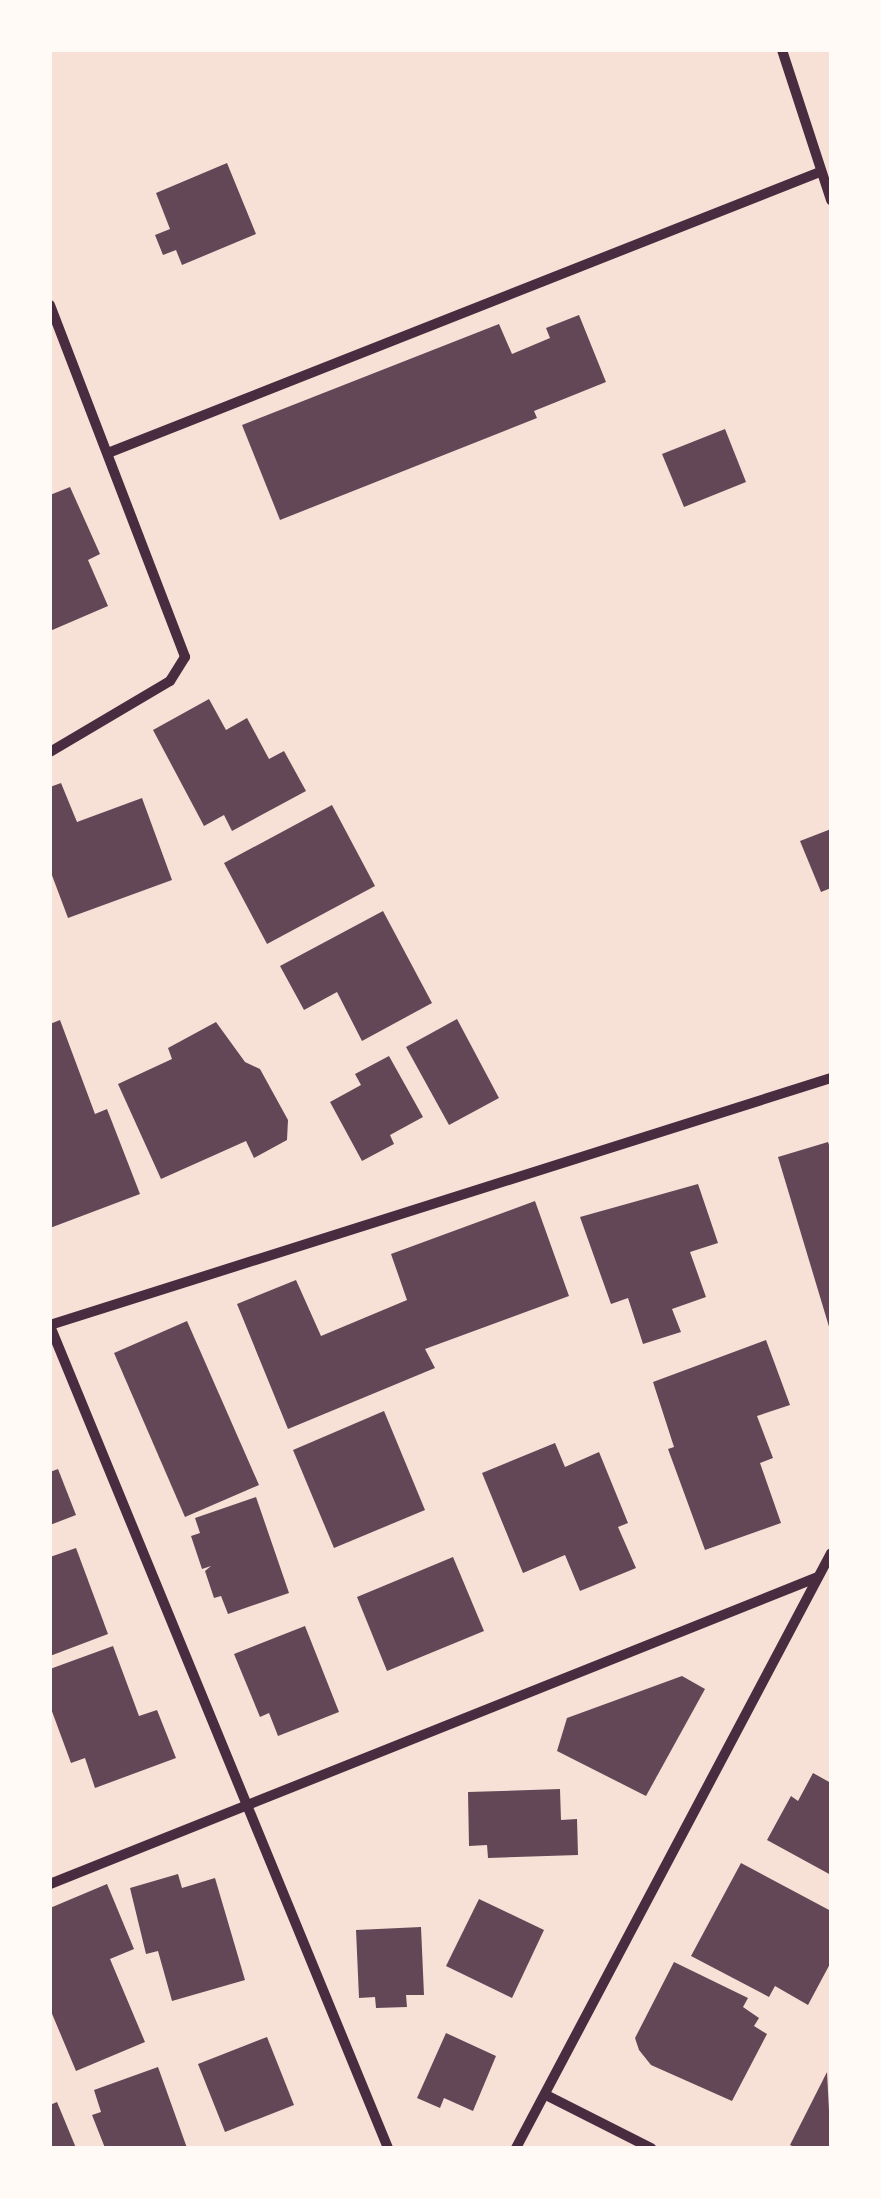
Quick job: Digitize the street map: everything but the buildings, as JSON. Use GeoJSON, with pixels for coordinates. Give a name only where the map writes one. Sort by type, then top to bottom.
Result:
{"type":"FeatureCollection","features":[{"type":"Feature","properties":{"kind":"street"},"geometry":{"type":"LineString","coordinates":[[782,50],[831,200]]}},
{"type":"Feature","properties":{"kind":"street"},"geometry":{"type":"LineString","coordinates":[[108,453],[820,172]]}},
{"type":"Feature","properties":{"kind":"street"},"geometry":{"type":"LineString","coordinates":[[50,305],[184,647],[181,669],[156,690],[50,752]]}},
{"type":"Feature","properties":{"kind":"street"},"geometry":{"type":"LineString","coordinates":[[388,2148],[50,1326],[831,1078]]}},
{"type":"Feature","properties":{"kind":"street"},"geometry":{"type":"LineString","coordinates":[[815,1084],[831,1092]]}},
{"type":"Feature","properties":{"kind":"street"},"geometry":{"type":"LineString","coordinates":[[516,2148],[831,1553]]}},
{"type":"Feature","properties":{"kind":"street"},"geometry":{"type":"LineString","coordinates":[[50,1884],[246,1802],[818,1577]]}},
{"type":"Feature","properties":{"kind":"street"},"geometry":{"type":"LineString","coordinates":[[546,2095],[650,2148]]}}]}
